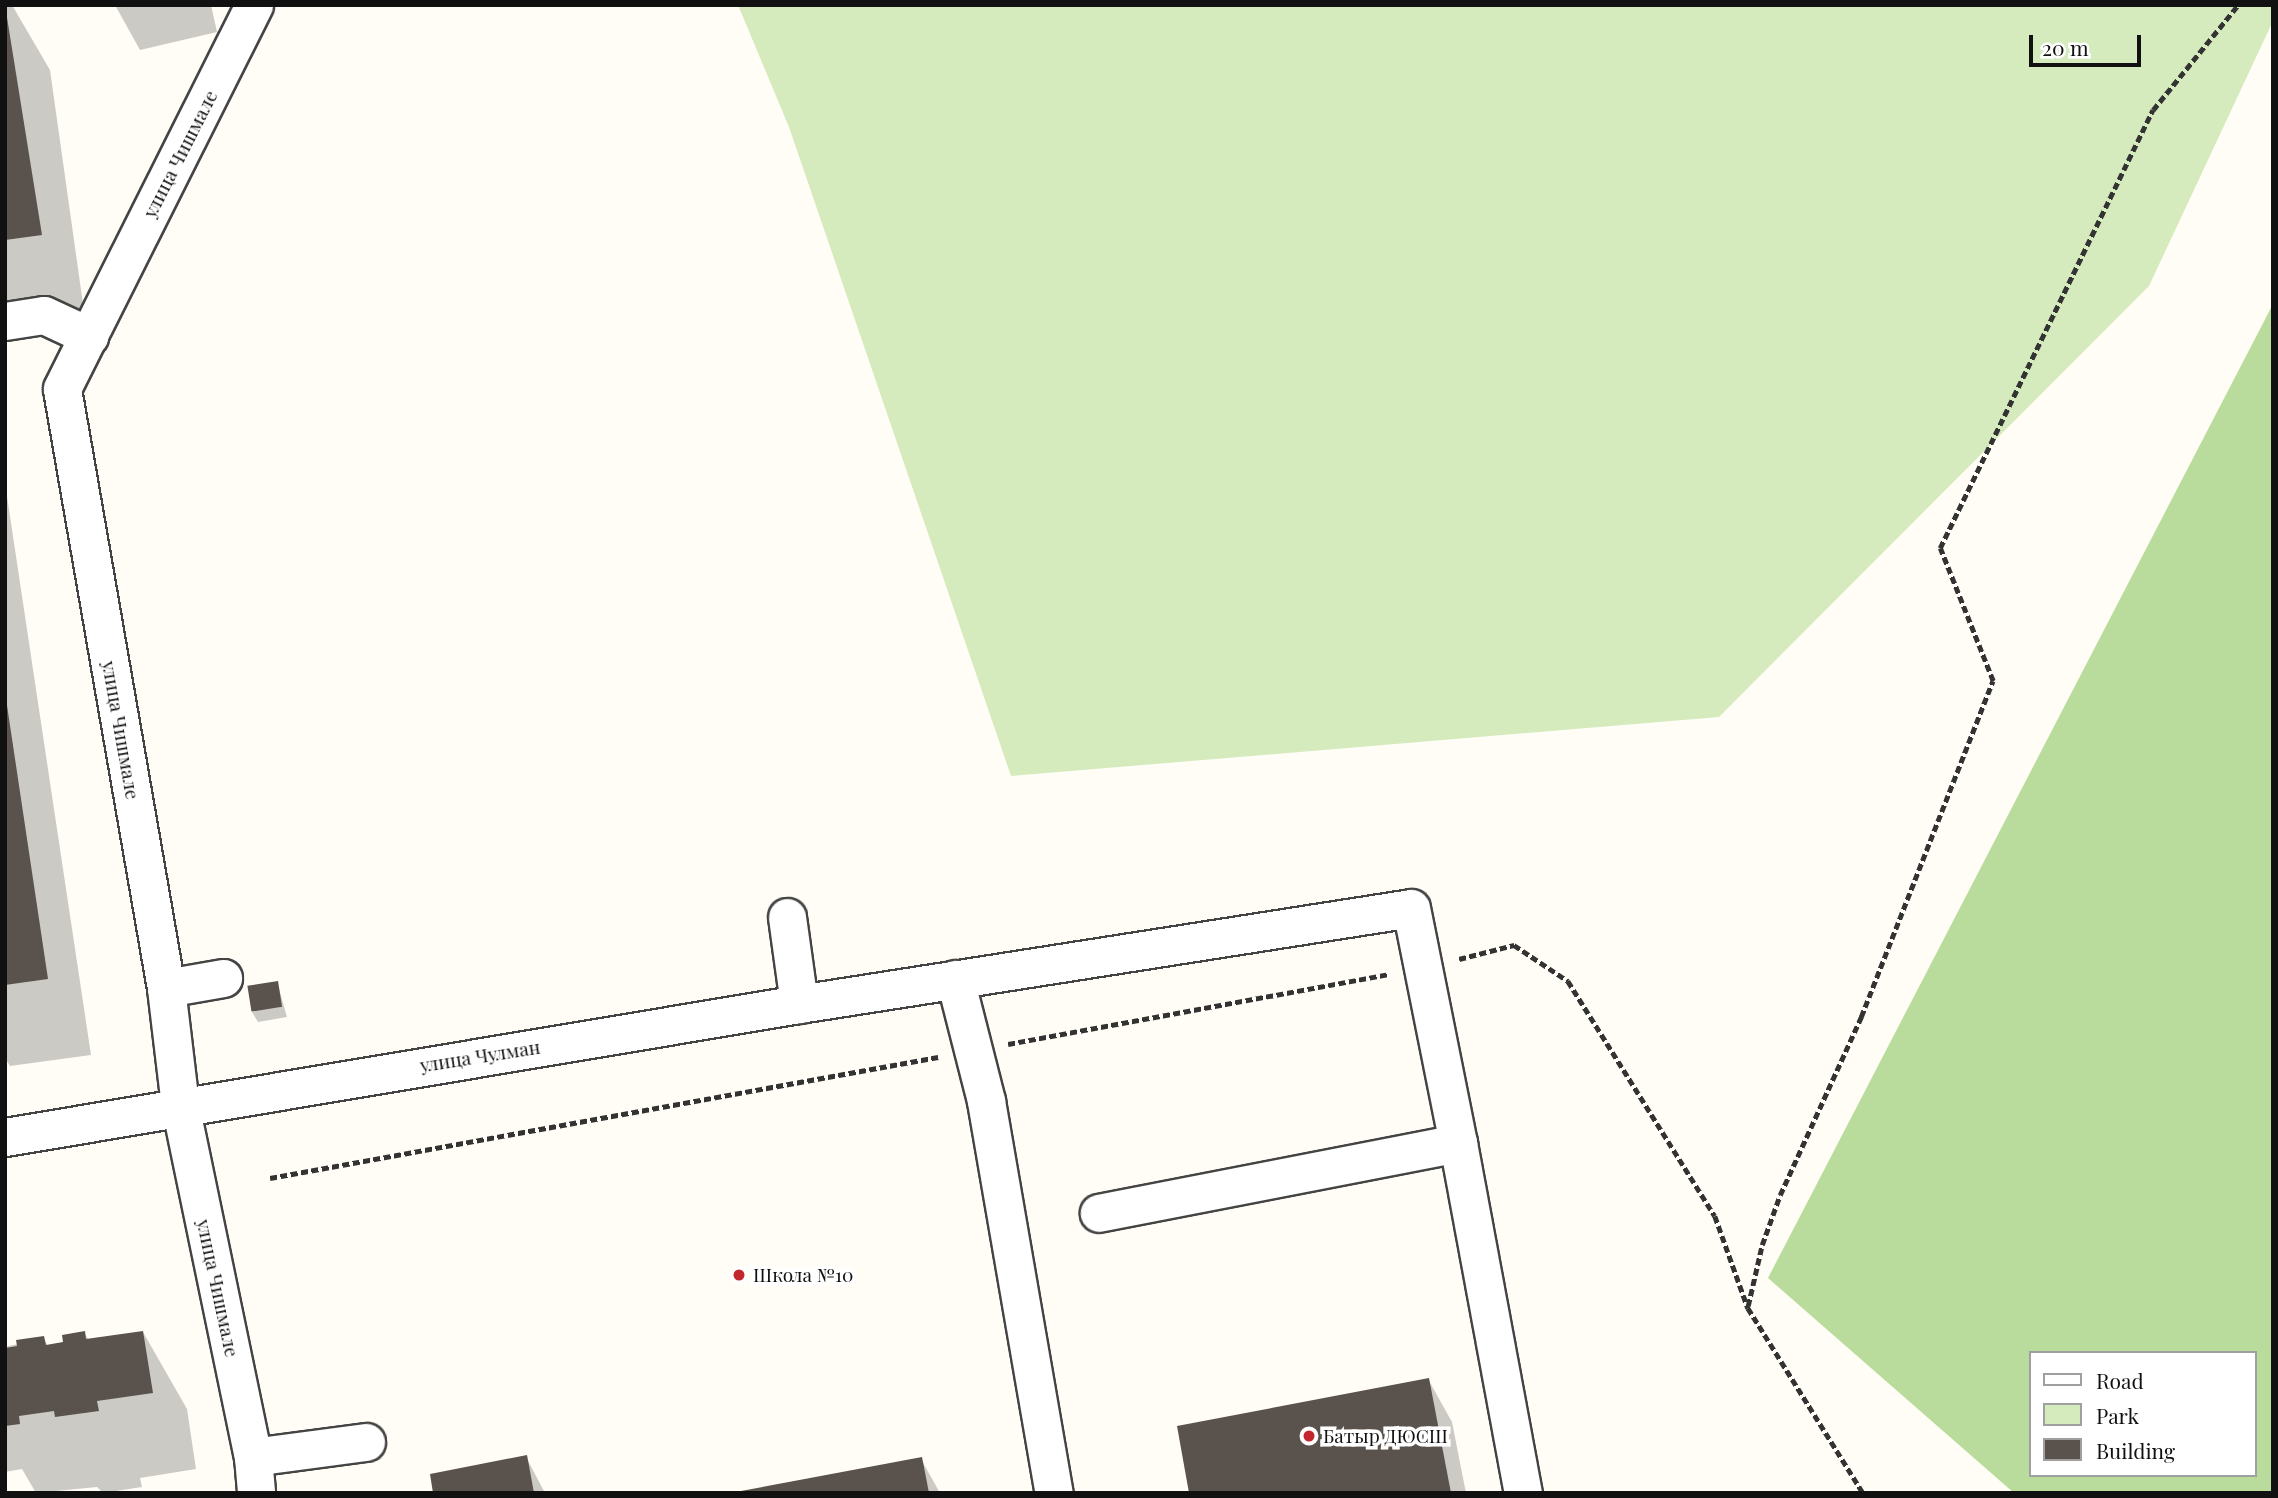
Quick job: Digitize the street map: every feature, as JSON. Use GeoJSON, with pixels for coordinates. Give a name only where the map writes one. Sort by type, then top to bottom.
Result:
{"type":"FeatureCollection","features":[{"type":"Feature","properties":{"kind":"street","name":"улица Чишмале"},"geometry":{"type":"LineString","coordinates":[[252,1483],[180,1104],[166,988],[62,389],[254,5]]}},
{"type":"Feature","properties":{"kind":"street"},"geometry":{"type":"LineString","coordinates":[[5,321],[44,315],[89,336]]}},
{"type":"Feature","properties":{"kind":"street","name":"улица Чулман"},"geometry":{"type":"LineString","coordinates":[[5,1137],[180,1104],[1411,908],[1458,1143]]}},
{"type":"Feature","properties":{"kind":"street"},"geometry":{"type":"LineString","coordinates":[[787,917],[799,1004]]}},
{"type":"Feature","properties":{"kind":"street"},"geometry":{"type":"LineString","coordinates":[[166,988],[223,978]]}},
{"type":"Feature","properties":{"kind":"street"},"geometry":{"type":"LineString","coordinates":[[955,979],[986,1101],[1054,1493]]}},
{"type":"Feature","properties":{"kind":"street"},"geometry":{"type":"LineString","coordinates":[[1099,1213],[1458,1143],[1523,1493]]}},
{"type":"Feature","properties":{"kind":"street"},"geometry":{"type":"LineString","coordinates":[[252,1483],[366,1442]]}},
{"type":"Feature","properties":{"kind":"path"},"geometry":{"type":"LineString","coordinates":[[1748,1308],[1762,1245],[1780,1195],[1866,1004],[1993,681],[1940,548],[2153,110],[2238,5]]}},
{"type":"Feature","properties":{"kind":"path"},"geometry":{"type":"LineString","coordinates":[[270,1178],[972,1051]]}},
{"type":"Feature","properties":{"kind":"green space"},"geometry":{"type":"Polygon","coordinates":[[[738,5],[2273,5],[2273,21],[2149,286],[1719,717],[1011,776],[789,127],[738,5]]]}},
{"type":"Feature","properties":{"kind":"green space"},"geometry":{"type":"Polygon","coordinates":[[[2273,304],[2273,1493],[2014,1493],[1768,1278],[2273,304]]]}},
{"type":"Feature","properties":{"kind":"building"},"geometry":{"type":"Polygon","coordinates":[[[5,5],[42,235],[5,240],[5,5]]]}},
{"type":"Feature","properties":{"kind":"building"},"geometry":{"type":"Polygon","coordinates":[[[5,692],[48,979],[5,985],[5,692]]]}},
{"type":"Feature","properties":{"kind":"building"},"geometry":{"type":"Polygon","coordinates":[[[278,981],[282,1007],[251,1012],[247,986],[278,981]]]}},
{"type":"Feature","properties":{"kind":"building"},"geometry":{"type":"Polygon","coordinates":[[[85,1331],[86,1339],[143,1331],[153,1393],[97,1401],[99,1411],[55,1417],[54,1411],[19,1416],[20,1424],[5,1426],[5,1348],[17,1346],[16,1340],[44,1336],[46,1345],[63,1342],[62,1335],[85,1331]]]}},
{"type":"Feature","properties":{"kind":"building"},"geometry":{"type":"Polygon","coordinates":[[[1429,1378],[1451,1493],[1189,1493],[1177,1426],[1429,1378]]]}},
{"type":"Feature","properties":{"kind":"building"},"geometry":{"type":"Polygon","coordinates":[[[527,1455],[534,1493],[433,1493],[430,1474],[527,1455]]]}},
{"type":"Feature","properties":{"kind":"building"},"geometry":{"type":"Polygon","coordinates":[[[922,1457],[929,1493],[741,1493],[741,1491],[922,1457]]]}},
{"type":"Feature","properties":{"kind":"place","name":"Школа №10"},"geometry":{"type":"Point","coordinates":[739,1275]}},
{"type":"Feature","properties":{"kind":"place","name":"Батыр ДЮСШ"},"geometry":{"type":"Point","coordinates":[1309,1436]}}]}
